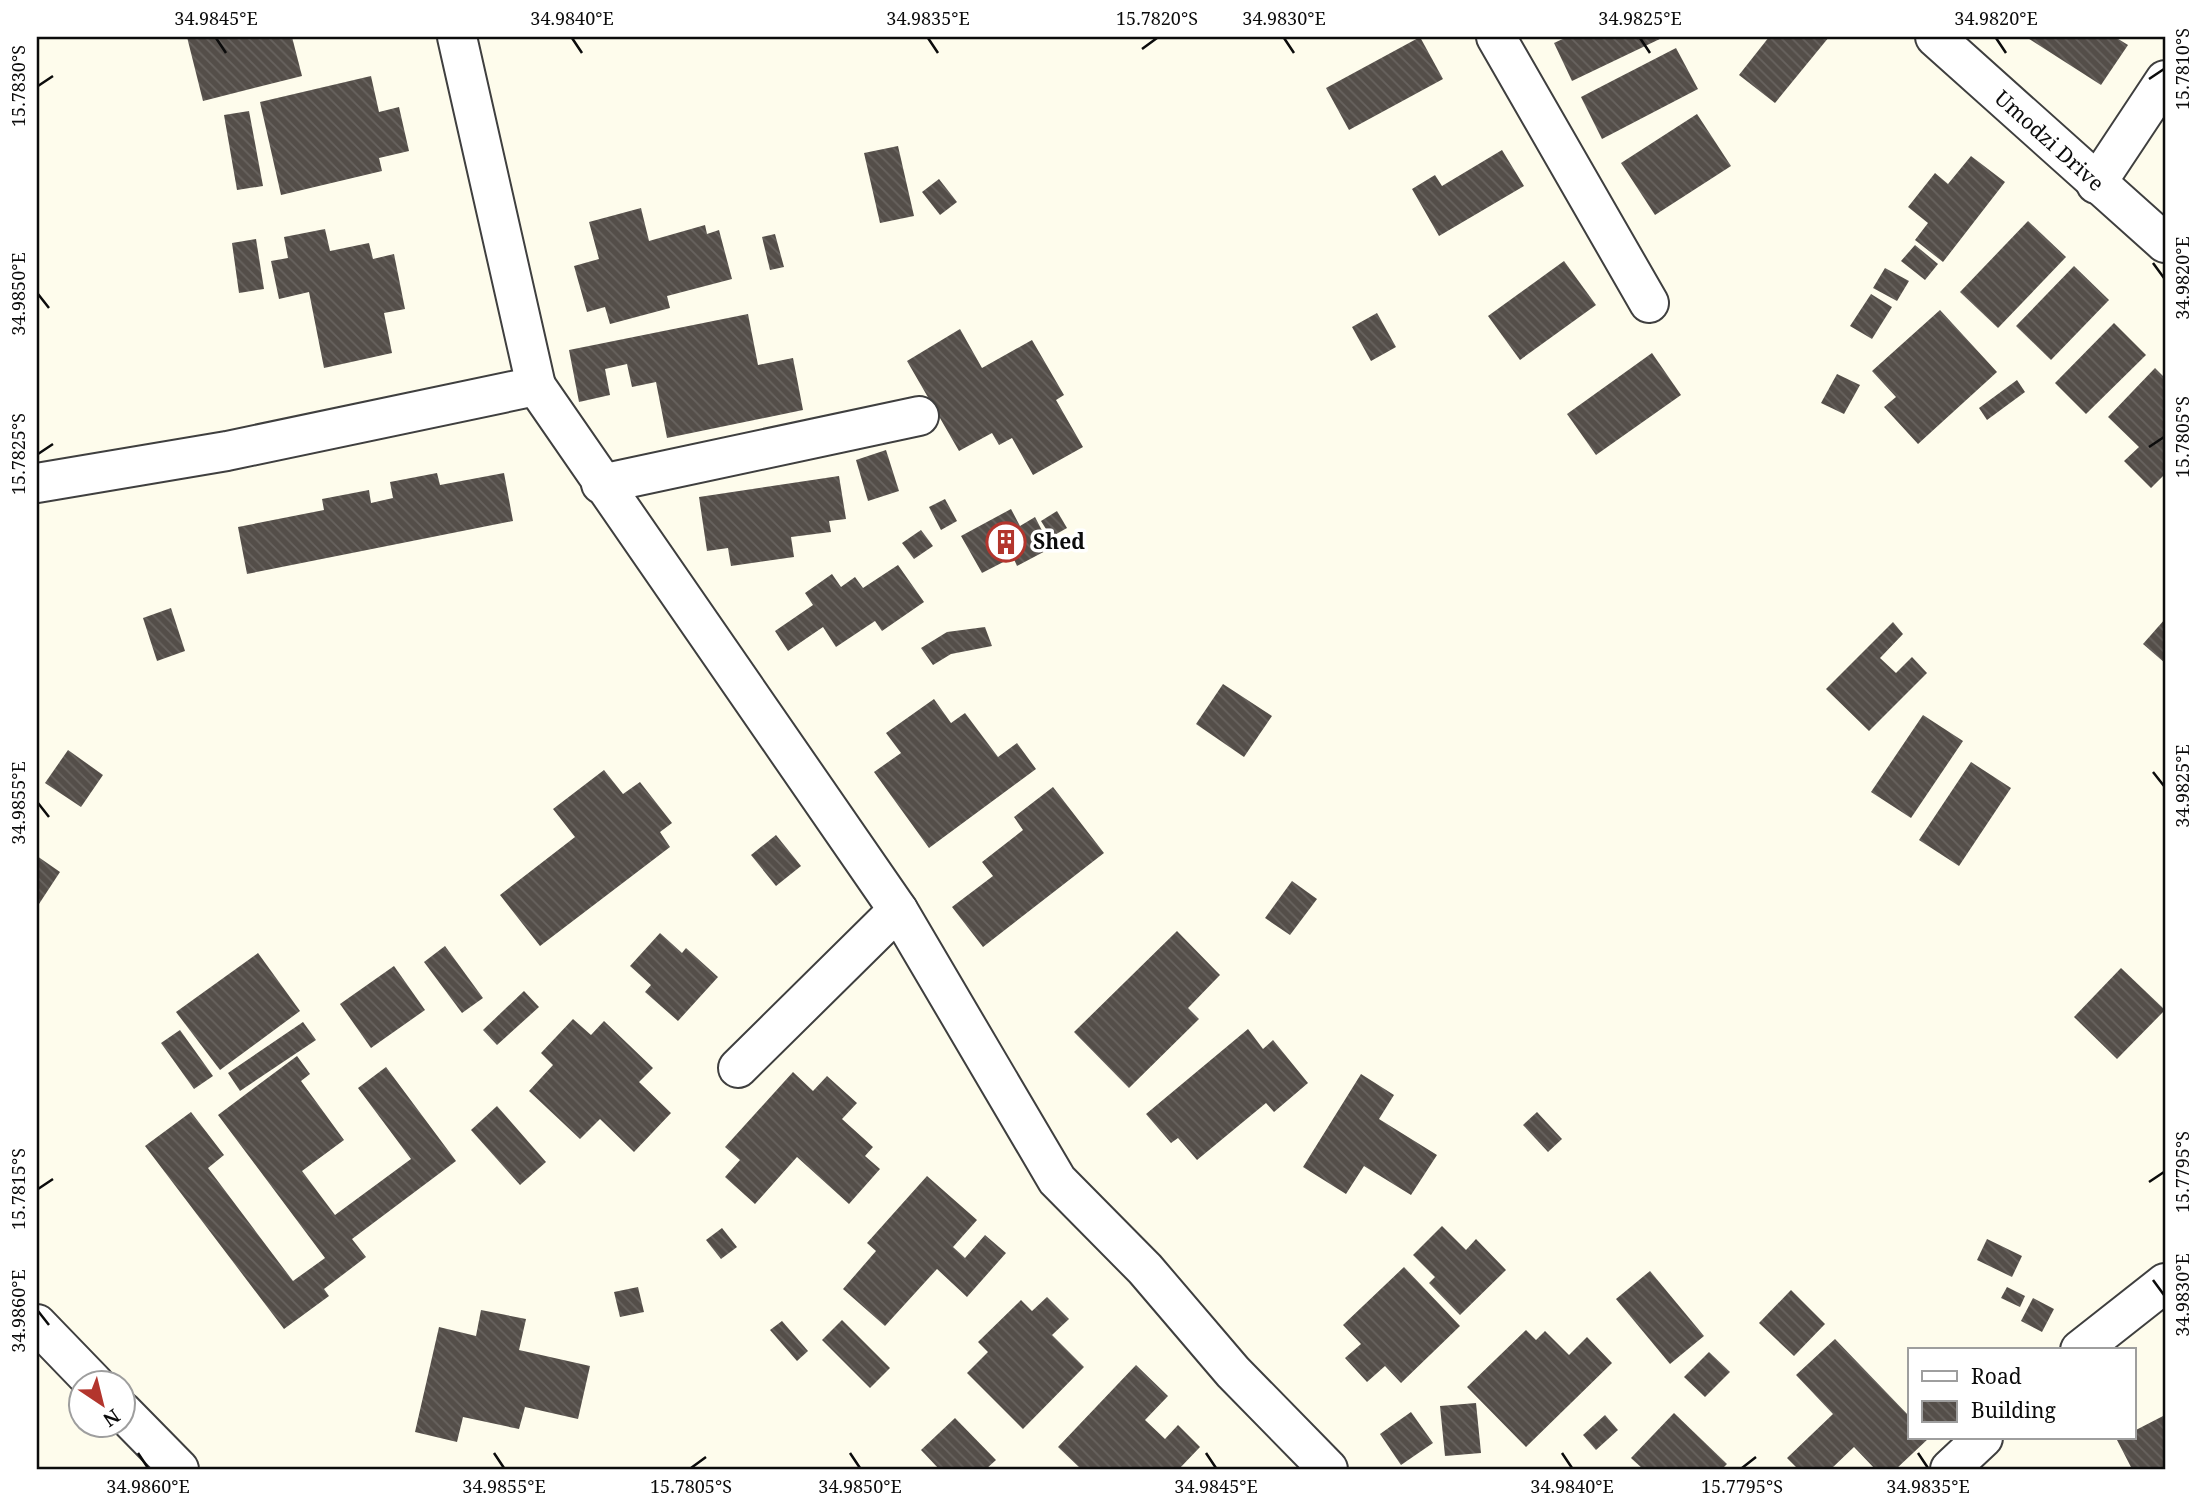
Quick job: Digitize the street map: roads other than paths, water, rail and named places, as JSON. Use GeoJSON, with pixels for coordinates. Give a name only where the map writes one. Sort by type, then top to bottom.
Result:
{"type":"FeatureCollection","features":[{"type":"Feature","properties":{"kind":"street"},"geometry":{"type":"LineString","coordinates":[[457,37],[536,386],[601,484],[898,910],[1057,1180],[1145,1269],[1233,1372],[1328,1469]]}},
{"type":"Feature","properties":{"kind":"street"},"geometry":{"type":"LineString","coordinates":[[1496,37],[1649,303]]}},
{"type":"Feature","properties":{"kind":"street","name":"Umodzi Drive"},"geometry":{"type":"LineString","coordinates":[[1935,37],[2165,243]]}},
{"type":"Feature","properties":{"kind":"street"},"geometry":{"type":"LineString","coordinates":[[2096,184],[2165,80]]}},
{"type":"Feature","properties":{"kind":"street"},"geometry":{"type":"LineString","coordinates":[[37,483],[228,451],[536,386]]}},
{"type":"Feature","properties":{"kind":"street"},"geometry":{"type":"LineString","coordinates":[[601,484],[919,416]]}},
{"type":"Feature","properties":{"kind":"street"},"geometry":{"type":"LineString","coordinates":[[738,1068],[898,910]]}},
{"type":"Feature","properties":{"kind":"street"},"geometry":{"type":"LineString","coordinates":[[2083,1348],[2165,1283]]}},
{"type":"Feature","properties":{"kind":"street"},"geometry":{"type":"LineString","coordinates":[[37,1324],[81,1370]]}},
{"type":"Feature","properties":{"kind":"street"},"geometry":{"type":"LineString","coordinates":[[136,1425],[179,1469]]}},
{"type":"Feature","properties":{"kind":"street"},"geometry":{"type":"LineString","coordinates":[[1950,1469],[1981,1440]]}},
{"type":"Feature","properties":{"kind":"place","name":"Shed"},"geometry":{"type":"Point","coordinates":[1006,542]}}]}
